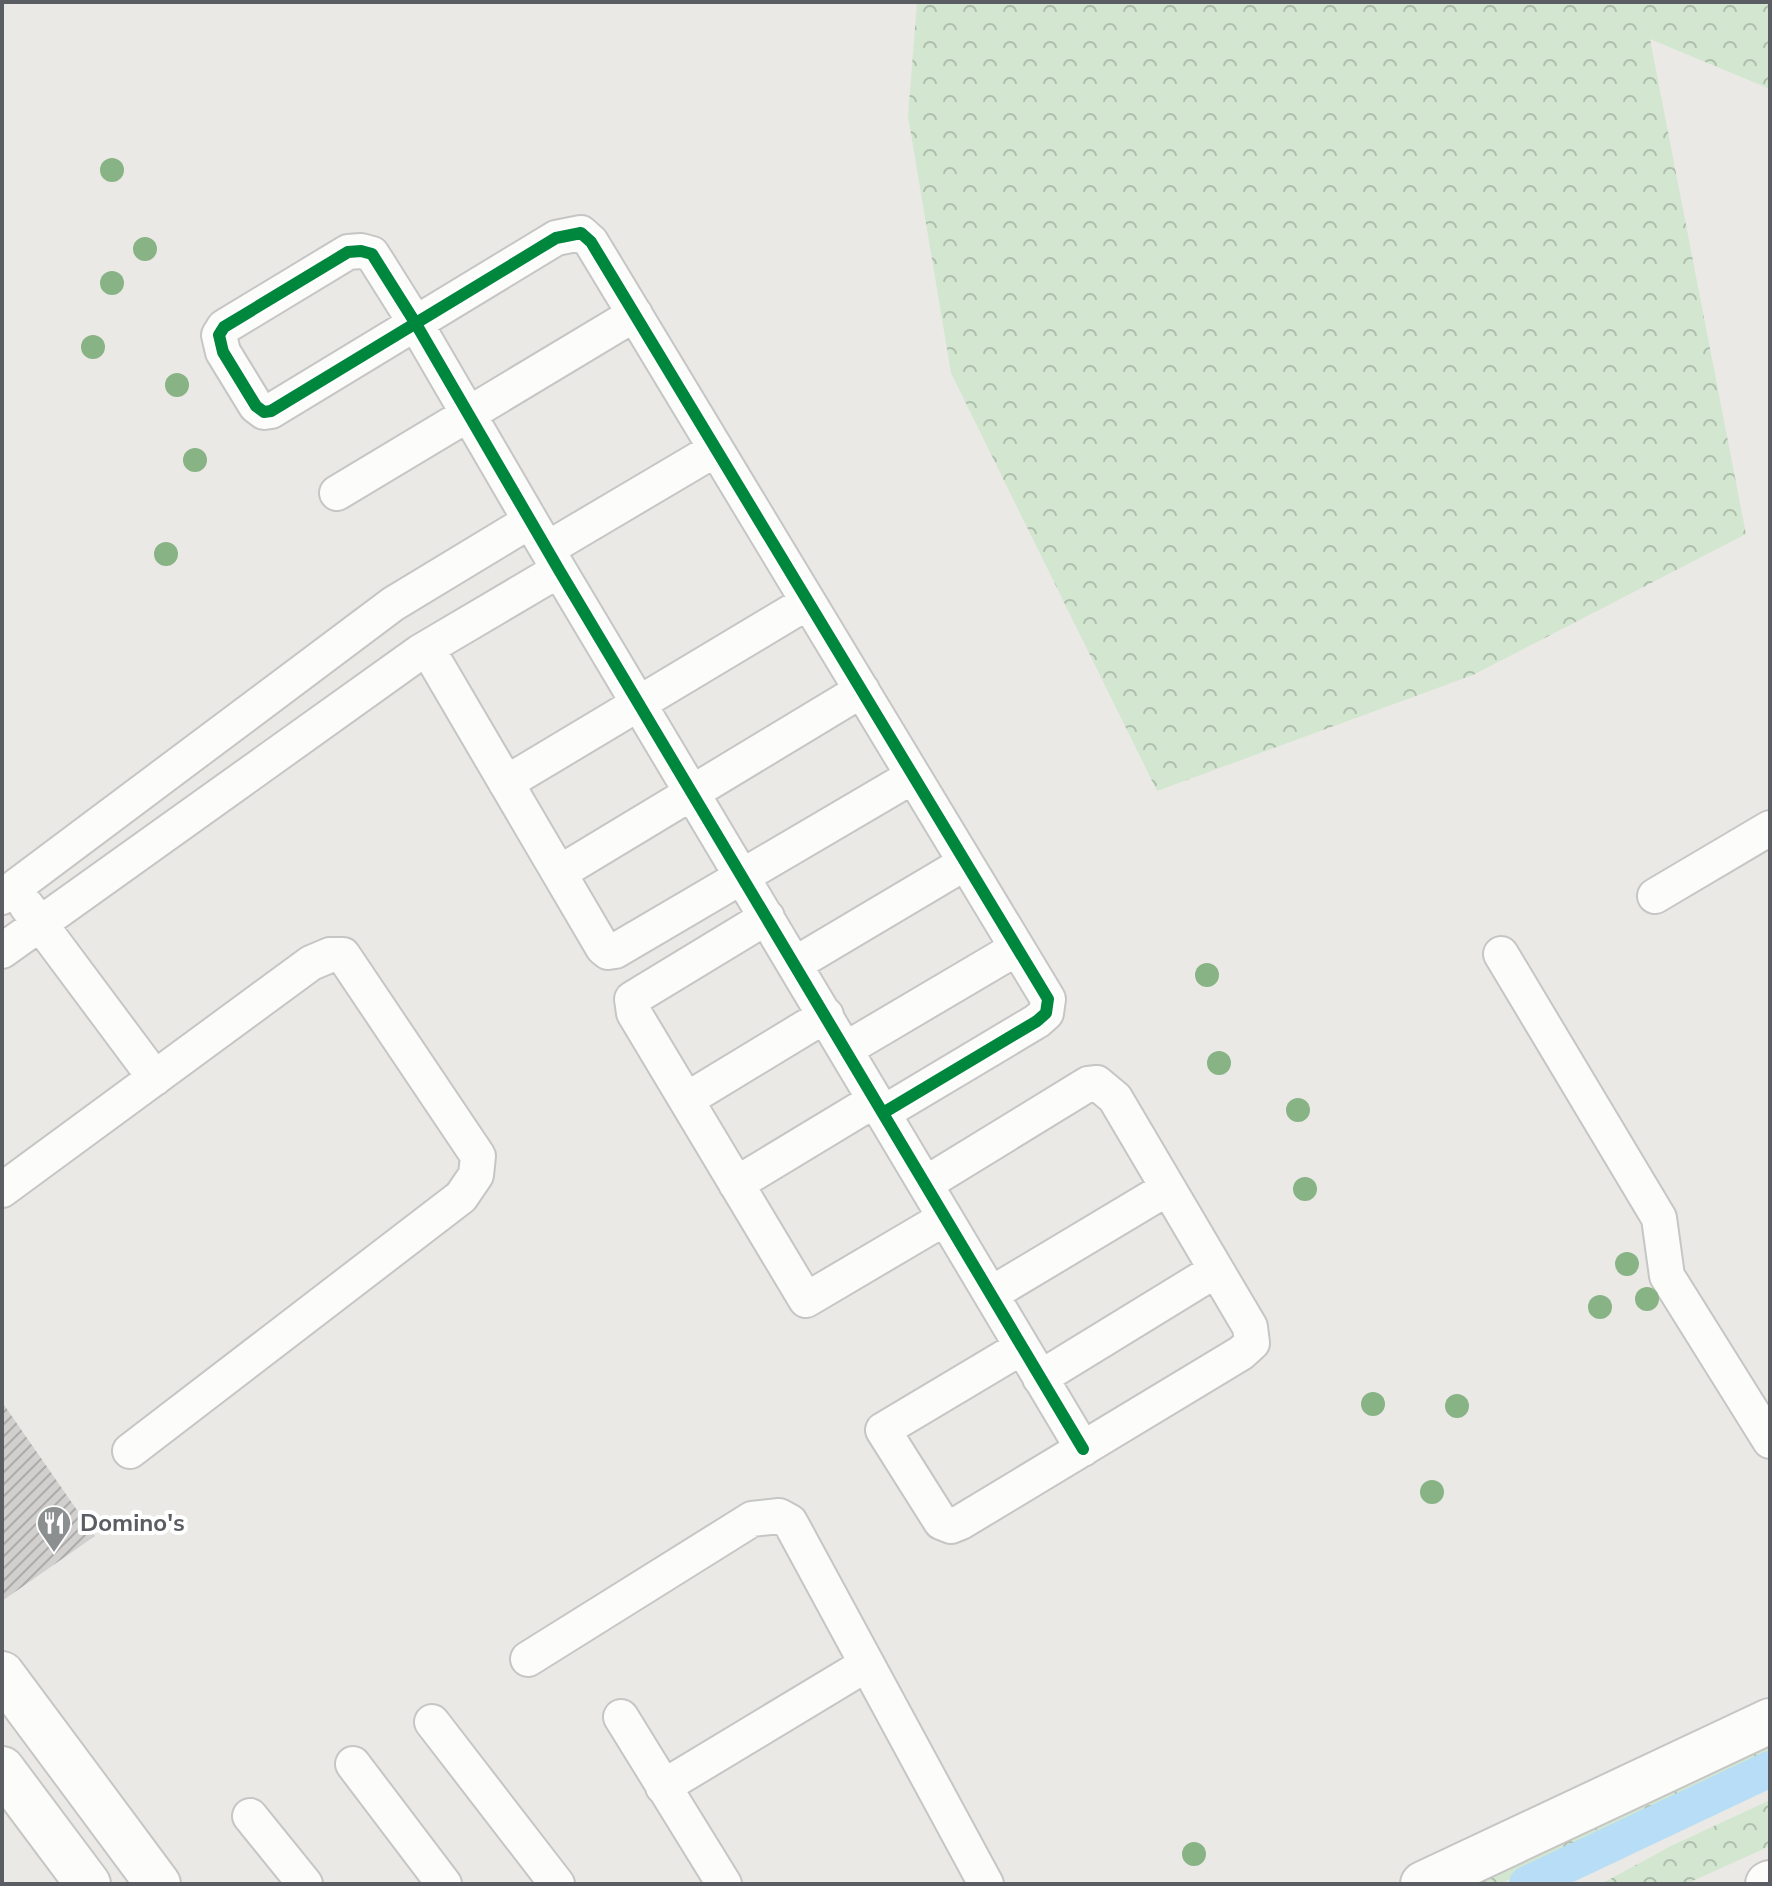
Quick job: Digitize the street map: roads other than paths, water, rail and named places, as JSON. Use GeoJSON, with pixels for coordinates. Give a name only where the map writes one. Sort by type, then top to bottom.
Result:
{"type":"FeatureCollection","features":[{"type":"Feature","properties":{"kind":"street"},"geometry":{"type":"LineString","coordinates":[[736,1184],[879,1107],[1037,1021],[1046,1013],[1048,999],[591,242],[581,233],[556,238],[416,324],[271,411],[264,412],[256,406],[219,343],[219,335],[224,327],[348,252],[372,254],[416,324],[546,547],[826,1015],[879,1107],[1083,1449]]}},
{"type":"Feature","properties":{"kind":"street"},"geometry":{"type":"LineString","coordinates":[[337,493],[635,314]]}},
{"type":"Feature","properties":{"kind":"street"},"geometry":{"type":"LineString","coordinates":[[155,1078],[40,924],[8,892],[393,604],[546,547],[716,449]]}},
{"type":"Feature","properties":{"kind":"street"},"geometry":{"type":"LineString","coordinates":[[2,951],[427,648],[546,547]]}},
{"type":"Feature","properties":{"kind":"street"},"geometry":{"type":"LineString","coordinates":[[506,783],[808,602]]}},
{"type":"Feature","properties":{"kind":"street"},"geometry":{"type":"LineString","coordinates":[[338,645],[368,689]]}},
{"type":"Feature","properties":{"kind":"street"},"geometry":{"type":"LineString","coordinates":[[427,648],[608,952],[615,951],[743,878],[913,776]]}},
{"type":"Feature","properties":{"kind":"street"},"geometry":{"type":"LineString","coordinates":[[559,873],[862,690]]}},
{"type":"Feature","properties":{"kind":"street"},"geometry":{"type":"LineString","coordinates":[[1655,896],[1770,828]]}},
{"type":"Feature","properties":{"kind":"street"},"geometry":{"type":"LineString","coordinates":[[795,964],[965,863]]}},
{"type":"Feature","properties":{"kind":"street"},"geometry":{"type":"LineString","coordinates":[[767,917],[632,999],[634,1013],[806,1300],[945,1218]]}},
{"type":"Feature","properties":{"kind":"street"},"geometry":{"type":"LineString","coordinates":[[846,1049],[1017,948]]}},
{"type":"Feature","properties":{"kind":"street"},"geometry":{"type":"LineString","coordinates":[[1501,954],[1659,1218],[1667,1276],[1770,1441]]}},
{"type":"Feature","properties":{"kind":"street"},"geometry":{"type":"LineString","coordinates":[[2,1190],[311,963],[330,955],[343,955],[478,1156],[476,1175],[461,1197],[130,1451]]}},
{"type":"Feature","properties":{"kind":"street"},"geometry":{"type":"LineString","coordinates":[[686,1100],[826,1015]]}},
{"type":"Feature","properties":{"kind":"street"},"geometry":{"type":"LineString","coordinates":[[925,1184],[1088,1084],[1097,1083],[1115,1098],[1250,1327],[1252,1343],[1241,1353],[961,1522],[951,1526],[941,1522],[883,1430],[1022,1347]]}},
{"type":"Feature","properties":{"kind":"street"},"geometry":{"type":"LineString","coordinates":[[991,1294],[1168,1188]]}},
{"type":"Feature","properties":{"kind":"street"},"geometry":{"type":"LineString","coordinates":[[1040,1378],[1216,1270]]}},
{"type":"Feature","properties":{"kind":"street"},"geometry":{"type":"LineString","coordinates":[[528,1659],[752,1519],[779,1516],[790,1522],[986,1884]]}},
{"type":"Feature","properties":{"kind":"street"},"geometry":{"type":"LineString","coordinates":[[663,1787],[867,1664]]}},
{"type":"Feature","properties":{"kind":"street"},"geometry":{"type":"LineString","coordinates":[[2,1674],[158,1884]]}},
{"type":"Feature","properties":{"kind":"street"},"geometry":{"type":"LineString","coordinates":[[621,1717],[724,1884]]}},
{"type":"Feature","properties":{"kind":"street"},"geometry":{"type":"LineString","coordinates":[[1423,1884],[1770,1721]]}},
{"type":"Feature","properties":{"kind":"street"},"geometry":{"type":"LineString","coordinates":[[432,1722],[557,1884]]}},
{"type":"Feature","properties":{"kind":"street"},"geometry":{"type":"LineString","coordinates":[[353,1764],[444,1884]]}},
{"type":"Feature","properties":{"kind":"street"},"geometry":{"type":"LineString","coordinates":[[2,1769],[88,1884]]}},
{"type":"Feature","properties":{"kind":"street"},"geometry":{"type":"LineString","coordinates":[[250,1816],[305,1884]]}},
{"type":"Feature","properties":{"kind":"waterway"},"geometry":{"type":"LineString","coordinates":[[1527,1884],[1770,1769]]}},
{"type":"Feature","properties":{"kind":"place","name":"Domino's"},"geometry":{"type":"Point","coordinates":[54,1554]}}]}
